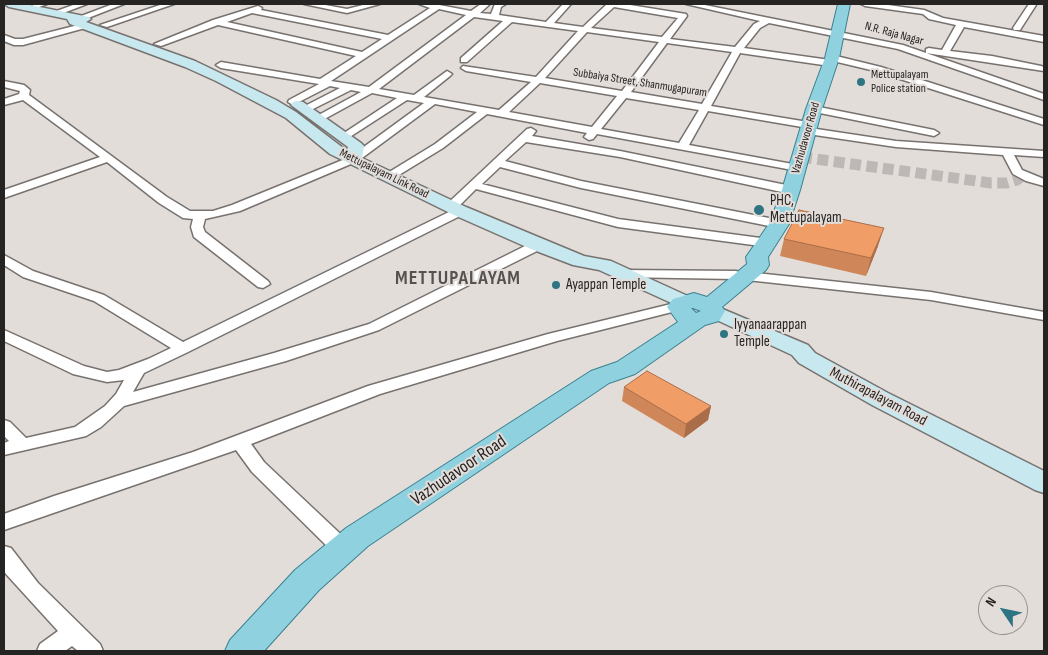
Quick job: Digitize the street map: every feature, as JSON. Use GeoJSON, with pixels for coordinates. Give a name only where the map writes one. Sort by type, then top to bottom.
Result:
{"type":"FeatureCollection","features":[{"type":"Feature","properties":{"kind":"main road","name":"Vazhudavoor Road"},"geometry":{"type":"LineString","coordinates":[[242,651],[307,580],[357,536],[428,492],[600,376],[626,368],[752,263],[779,224],[792,190],[834,50],[844,4]]}},
{"type":"Feature","properties":{"kind":"street","name":"Mettupalayam Link Road"},"geometry":{"type":"LineString","coordinates":[[9,4],[55,13],[78,20],[190,64],[271,103],[291,115],[336,151],[354,158],[455,209],[580,261],[604,265],[695,310]]}},
{"type":"Feature","properties":{"kind":"street"},"geometry":{"type":"LineString","coordinates":[[31,8],[43,4]]}},
{"type":"Feature","properties":{"kind":"street"},"geometry":{"type":"LineString","coordinates":[[55,13],[83,4]]}},
{"type":"Feature","properties":{"kind":"street"},"geometry":{"type":"LineString","coordinates":[[4,38],[14,42],[23,42],[120,4]]}},
{"type":"Feature","properties":{"kind":"street"},"geometry":{"type":"LineString","coordinates":[[104,26],[170,4]]}},
{"type":"Feature","properties":{"kind":"street"},"geometry":{"type":"LineString","coordinates":[[158,44],[269,4]]}},
{"type":"Feature","properties":{"kind":"street"},"geometry":{"type":"LineString","coordinates":[[308,4],[347,11],[376,4]]}},
{"type":"Feature","properties":{"kind":"street"},"geometry":{"type":"LineString","coordinates":[[423,4],[473,14],[737,51],[834,50]]}},
{"type":"Feature","properties":{"kind":"street"},"geometry":{"type":"LineString","coordinates":[[319,119],[370,90],[486,4]]}},
{"type":"Feature","properties":{"kind":"street"},"geometry":{"type":"LineString","coordinates":[[494,17],[498,6],[502,4]]}},
{"type":"Feature","properties":{"kind":"street"},"geometry":{"type":"LineString","coordinates":[[548,24],[567,4]]}},
{"type":"Feature","properties":{"kind":"street"},"geometry":{"type":"LineString","coordinates":[[580,147],[625,94],[662,41],[683,16],[610,4],[597,4]]}},
{"type":"Feature","properties":{"kind":"street"},"geometry":{"type":"LineString","coordinates":[[501,114],[539,79],[610,4]]}},
{"type":"Feature","properties":{"kind":"street"},"geometry":{"type":"LineString","coordinates":[[692,4],[758,18],[878,69],[1044,122]]}},
{"type":"Feature","properties":{"kind":"street"},"geometry":{"type":"LineString","coordinates":[[865,4],[924,12],[959,28],[1044,47]]}},
{"type":"Feature","properties":{"kind":"street"},"geometry":{"type":"LineString","coordinates":[[1017,28],[1031,5]]}},
{"type":"Feature","properties":{"kind":"street"},"geometry":{"type":"LineString","coordinates":[[293,102],[325,83],[363,55],[437,7]]}},
{"type":"Feature","properties":{"kind":"street"},"geometry":{"type":"LineString","coordinates":[[680,7],[769,19],[834,50]]}},
{"type":"Feature","properties":{"kind":"street"},"geometry":{"type":"LineString","coordinates":[[250,10],[390,38]]}},
{"type":"Feature","properties":{"kind":"street"},"geometry":{"type":"LineString","coordinates":[[682,148],[758,18]]}},
{"type":"Feature","properties":{"kind":"street","name":"Subbaiya Street, Shanmugapuram"},"geometry":{"type":"LineString","coordinates":[[510,19],[465,64],[625,94],[811,122]]}},
{"type":"Feature","properties":{"kind":"street"},"geometry":{"type":"LineString","coordinates":[[78,20],[104,26],[221,65],[434,101],[593,132],[798,168]]}},
{"type":"Feature","properties":{"kind":"street"},"geometry":{"type":"LineString","coordinates":[[216,22],[363,55]]}},
{"type":"Feature","properties":{"kind":"street"},"geometry":{"type":"LineString","coordinates":[[959,28],[1044,39]]}},
{"type":"Feature","properties":{"kind":"street"},"geometry":{"type":"LineString","coordinates":[[943,58],[959,28]]}},
{"type":"Feature","properties":{"kind":"street","name":"N.R. Raja Nagar"},"geometry":{"type":"LineString","coordinates":[[834,50],[906,48],[943,58]]}},
{"type":"Feature","properties":{"kind":"street"},"geometry":{"type":"LineString","coordinates":[[943,58],[1037,76]]}},
{"type":"Feature","properties":{"kind":"street"},"geometry":{"type":"LineString","coordinates":[[943,58],[1037,76]]}},
{"type":"Feature","properties":{"kind":"street"},"geometry":{"type":"LineString","coordinates":[[221,65],[293,102],[345,137],[356,146],[354,158]]}},
{"type":"Feature","properties":{"kind":"street"},"geometry":{"type":"LineString","coordinates":[[345,137],[447,74]]}},
{"type":"Feature","properties":{"kind":"street"},"geometry":{"type":"LineString","coordinates":[[1037,76],[1044,97]]}},
{"type":"Feature","properties":{"kind":"street"},"geometry":{"type":"LineString","coordinates":[[4,84],[21,87],[25,90],[24,96]]}},
{"type":"Feature","properties":{"kind":"street"},"geometry":{"type":"LineString","coordinates":[[305,110],[349,86]]}},
{"type":"Feature","properties":{"kind":"street"},"geometry":{"type":"LineString","coordinates":[[24,96],[170,204],[187,215],[200,216],[214,215],[262,199],[354,158],[434,101]]}},
{"type":"Feature","properties":{"kind":"street"},"geometry":{"type":"LineString","coordinates":[[4,102],[24,96]]}},
{"type":"Feature","properties":{"kind":"street"},"geometry":{"type":"LineString","coordinates":[[390,176],[439,146],[484,111]]}},
{"type":"Feature","properties":{"kind":"street"},"geometry":{"type":"LineString","coordinates":[[4,334],[79,370],[98,376],[107,377],[137,370],[183,349],[455,209],[474,185],[542,122]]}},
{"type":"Feature","properties":{"kind":"street"},"geometry":{"type":"LineString","coordinates":[[811,122],[934,132]]}},
{"type":"Feature","properties":{"kind":"street"},"geometry":{"type":"LineString","coordinates":[[811,122],[896,144],[1044,154]]}},
{"type":"Feature","properties":{"kind":"street"},"geometry":{"type":"LineString","coordinates":[[524,138],[580,147],[792,190]]}},
{"type":"Feature","properties":{"kind":"street"},"geometry":{"type":"LineString","coordinates":[[1007,152],[1016,172],[1030,179],[1044,182]]}},
{"type":"Feature","properties":{"kind":"street"},"geometry":{"type":"LineString","coordinates":[[4,194],[109,158]]}},
{"type":"Feature","properties":{"kind":"street"},"geometry":{"type":"LineString","coordinates":[[498,163],[581,184],[779,224]]}},
{"type":"Feature","properties":{"kind":"street"},"geometry":{"type":"LineString","coordinates":[[474,185],[618,223],[752,263],[1044,316]]}},
{"type":"Feature","properties":{"kind":"street"},"geometry":{"type":"LineString","coordinates":[[200,216],[197,227],[199,234],[263,284]]}},
{"type":"Feature","properties":{"kind":"street"},"geometry":{"type":"LineString","coordinates":[[117,402],[280,357],[374,326],[538,245]]}},
{"type":"Feature","properties":{"kind":"street"},"geometry":{"type":"LineString","coordinates":[[4,259],[28,274],[99,298],[183,349]]}},
{"type":"Feature","properties":{"kind":"street"},"geometry":{"type":"LineString","coordinates":[[580,261],[592,272],[695,310]]}},
{"type":"Feature","properties":{"kind":"street"},"geometry":{"type":"LineString","coordinates":[[623,274],[752,263]]}},
{"type":"Feature","properties":{"kind":"street"},"geometry":{"type":"LineString","coordinates":[[4,522],[79,495],[199,457],[374,390],[538,341],[695,310]]}},
{"type":"Feature","properties":{"kind":"street","name":"Muthirapalayam Road"},"geometry":{"type":"LineString","coordinates":[[695,310],[791,355],[806,358],[880,399],[1044,483]]}},
{"type":"Feature","properties":{"kind":"street"},"geometry":{"type":"LineString","coordinates":[[4,449],[80,432],[95,423],[117,402],[137,370]]}},
{"type":"Feature","properties":{"kind":"street"},"geometry":{"type":"LineString","coordinates":[[4,426],[23,445]]}},
{"type":"Feature","properties":{"kind":"street"},"geometry":{"type":"LineString","coordinates":[[239,441],[258,467],[343,549]]}},
{"type":"Feature","properties":{"kind":"street"},"geometry":{"type":"LineString","coordinates":[[4,554],[31,589],[92,651]]}},
{"type":"Feature","properties":{"kind":"street"},"geometry":{"type":"LineString","coordinates":[[48,651],[74,632]]}},
{"type":"Feature","properties":{"kind":"building"},"geometry":{"type":"Polygon","coordinates":[[[799,210],[884,228],[871,258],[784,239],[799,210]]]}},
{"type":"Feature","properties":{"kind":"building"},"geometry":{"type":"Polygon","coordinates":[[[647,371],[711,406],[686,424],[624,387],[647,371]]]}},
{"type":"Feature","properties":{"kind":"tunnel"},"geometry":{"type":"LineString","coordinates":[[801,157],[991,183],[1007,183],[1017,180],[1022,176]]}},
{"type":"Feature","properties":{"kind":"place","name":"Mettupalayam Police station"},"geometry":{"type":"Point","coordinates":[861,82]}},
{"type":"Feature","properties":{"kind":"place","name":"PHC, Mettupalayam"},"geometry":{"type":"Point","coordinates":[759,210]}},
{"type":"Feature","properties":{"kind":"place","name":"Ayappan Temple"},"geometry":{"type":"Point","coordinates":[556,285]}},
{"type":"Feature","properties":{"kind":"place","name":"Iyyanaarappan Temple"},"geometry":{"type":"Point","coordinates":[724,334]}},
{"type":"Feature","properties":{"kind":"district","name":"METTUPALAYAM"},"geometry":{"type":"Point","coordinates":[458,279]}}]}
